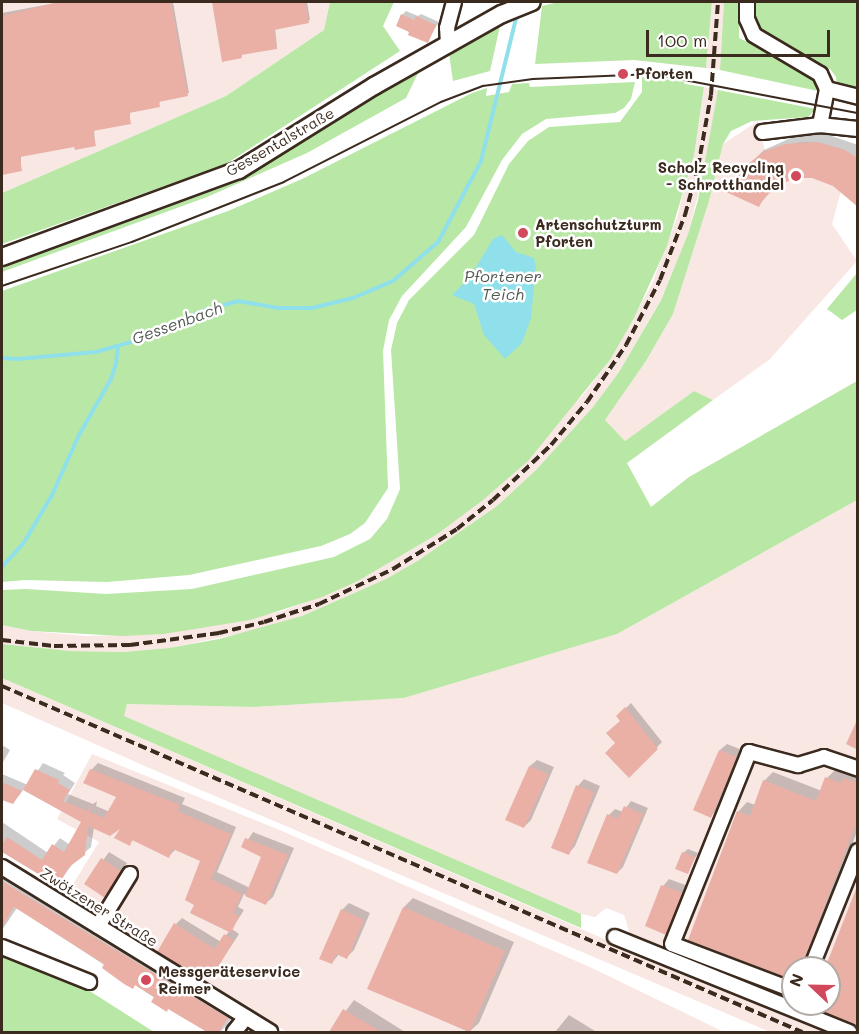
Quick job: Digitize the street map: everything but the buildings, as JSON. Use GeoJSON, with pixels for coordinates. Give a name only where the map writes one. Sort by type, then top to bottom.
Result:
{"type":"FeatureCollection","features":[{"type":"Feature","properties":{"kind":"main road","name":"Gessentalstraße"},"geometry":{"type":"LineString","coordinates":[[2,257],[239,170],[374,86],[502,14],[532,2]]}},
{"type":"Feature","properties":{"kind":"street"},"geometry":{"type":"LineString","coordinates":[[448,45],[447,28],[454,2]]}},
{"type":"Feature","properties":{"kind":"street"},"geometry":{"type":"LineString","coordinates":[[747,2],[747,19],[754,35],[820,74],[827,88],[820,125]]}},
{"type":"Feature","properties":{"kind":"street"},"geometry":{"type":"LineString","coordinates":[[827,88],[858,97]]}},
{"type":"Feature","properties":{"kind":"street"},"geometry":{"type":"LineString","coordinates":[[762,132],[820,125],[858,129]]}},
{"type":"Feature","properties":{"kind":"street"},"geometry":{"type":"LineString","coordinates":[[781,985],[672,944],[749,752],[798,765],[824,757],[858,769]]}},
{"type":"Feature","properties":{"kind":"street"},"geometry":{"type":"LineString","coordinates":[[816,956],[858,851]]}},
{"type":"Feature","properties":{"kind":"street","name":"Zwötzener Straße"},"geometry":{"type":"LineString","coordinates":[[2,867],[270,1032]]}},
{"type":"Feature","properties":{"kind":"street"},"geometry":{"type":"LineString","coordinates":[[98,926],[130,874]]}},
{"type":"Feature","properties":{"kind":"street"},"geometry":{"type":"LineString","coordinates":[[615,938],[781,1002]]}},
{"type":"Feature","properties":{"kind":"street"},"geometry":{"type":"LineString","coordinates":[[2,947],[89,982]]}},
{"type":"Feature","properties":{"kind":"street"},"geometry":{"type":"LineString","coordinates":[[814,1016],[849,1032]]}},
{"type":"Feature","properties":{"kind":"street"},"geometry":{"type":"LineString","coordinates":[[234,1032],[246,1017]]}},
{"type":"Feature","properties":{"kind":"shaded area"},"geometry":{"type":"Polygon","coordinates":[[[2,2],[330,2],[324,30],[226,96],[2,193],[2,2]]]}},
{"type":"Feature","properties":{"kind":"shaded area"},"geometry":{"type":"Polygon","coordinates":[[[712,2],[724,2],[720,70],[706,68],[712,2]]]}},
{"type":"Feature","properties":{"kind":"shaded area"},"geometry":{"type":"Polygon","coordinates":[[[704,87],[718,90],[706,164],[688,234],[661,299],[619,372],[593,407],[536,470],[497,506],[419,560],[386,579],[302,616],[262,629],[169,648],[123,652],[70,651],[2,644],[2,625],[31,631],[85,636],[164,634],[283,611],[358,581],[436,535],[582,396],[610,360],[652,284],[678,215],[699,123],[704,87]]]}},
{"type":"Feature","properties":{"kind":"shaded area"},"geometry":{"type":"Polygon","coordinates":[[[758,121],[765,151],[800,142],[817,142],[845,150],[841,191],[832,224],[857,261],[769,360],[713,400],[694,391],[625,441],[605,420],[646,361],[673,314],[709,201],[723,144],[758,121]]]}},
{"type":"Feature","properties":{"kind":"shaded area"},"geometry":{"type":"Polygon","coordinates":[[[857,500],[857,839],[811,956],[781,956],[781,994],[631,938],[624,915],[606,908],[595,917],[581,914],[123,717],[127,704],[253,707],[404,698],[617,634],[857,500]]]}},
{"type":"Feature","properties":{"kind":"shaded area"},"geometry":{"type":"Polygon","coordinates":[[[2,678],[781,1014],[781,1016],[787,1016],[826,1032],[770,1032],[2,703],[2,678]]]}},
{"type":"Feature","properties":{"kind":"shaded area"},"geometry":{"type":"Polygon","coordinates":[[[92,754],[282,831],[592,968],[724,1032],[287,1032],[143,946],[68,892],[99,842],[57,819],[92,754]]]}},
{"type":"Feature","properties":{"kind":"shaded area"},"geometry":{"type":"Polygon","coordinates":[[[857,864],[857,1021],[841,1011],[841,956],[822,956],[857,864]]]}},
{"type":"Feature","properties":{"kind":"green space"},"geometry":{"type":"Polygon","coordinates":[[[330,2],[394,2],[383,26],[400,51],[226,164],[2,244],[2,193],[226,96],[324,30],[330,2]]]}},
{"type":"Feature","properties":{"kind":"green space"},"geometry":{"type":"Polygon","coordinates":[[[558,2],[712,2],[706,68],[634,60],[535,64],[542,6],[558,2]]]}},
{"type":"Feature","properties":{"kind":"green space"},"geometry":{"type":"Polygon","coordinates":[[[724,2],[740,2],[739,38],[806,69],[817,80],[818,91],[720,70],[724,2]]]}},
{"type":"Feature","properties":{"kind":"green space"},"geometry":{"type":"Polygon","coordinates":[[[752,2],[857,2],[857,92],[837,87],[836,77],[830,69],[755,27],[751,11],[752,2]]]}},
{"type":"Feature","properties":{"kind":"green space"},"geometry":{"type":"Polygon","coordinates":[[[500,26],[490,71],[453,81],[449,54],[500,26]]]}},
{"type":"Feature","properties":{"kind":"green space"},"geometry":{"type":"Polygon","coordinates":[[[422,65],[406,98],[307,153],[207,197],[2,272],[2,263],[180,198],[422,65]]]}},
{"type":"Feature","properties":{"kind":"green space"},"geometry":{"type":"Polygon","coordinates":[[[642,77],[683,81],[685,84],[704,87],[694,155],[667,246],[634,318],[610,360],[528,461],[483,500],[436,535],[358,581],[322,597],[250,620],[164,634],[122,636],[31,631],[2,625],[2,590],[26,589],[106,594],[192,589],[334,557],[370,539],[387,519],[400,489],[391,350],[397,323],[409,300],[474,235],[509,164],[528,141],[549,127],[620,122],[642,92],[642,77]]]}},
{"type":"Feature","properties":{"kind":"green space"},"geometry":{"type":"Polygon","coordinates":[[[635,82],[631,99],[624,108],[615,113],[546,119],[522,134],[502,160],[466,227],[402,296],[389,320],[383,351],[388,488],[365,523],[350,534],[321,546],[189,575],[107,582],[25,580],[2,582],[2,291],[228,211],[302,179],[472,93],[487,88],[486,96],[509,92],[512,84],[529,83],[530,87],[635,82]]]}},
{"type":"Feature","properties":{"kind":"green space"},"geometry":{"type":"Polygon","coordinates":[[[718,90],[816,109],[808,117],[752,121],[731,131],[723,144],[709,201],[673,314],[646,361],[605,420],[625,441],[694,391],[713,400],[627,463],[651,507],[689,477],[857,381],[857,500],[617,634],[404,698],[253,707],[127,704],[124,716],[581,914],[581,928],[2,678],[2,644],[70,651],[123,652],[169,648],[219,639],[302,616],[386,579],[419,560],[497,506],[536,470],[593,407],[619,372],[661,300],[688,234],[698,200],[718,90]]]}},
{"type":"Feature","properties":{"kind":"green space"},"geometry":{"type":"Polygon","coordinates":[[[857,273],[857,310],[842,320],[827,309],[857,273]]]}},
{"type":"Feature","properties":{"kind":"green space"},"geometry":{"type":"Polygon","coordinates":[[[2,951],[74,981],[154,1032],[2,1032],[2,951]]]}},
{"type":"Feature","properties":{"kind":"water","name":"Pfortener Teich"},"geometry":{"type":"Polygon","coordinates":[[[502,235],[516,252],[534,258],[536,267],[531,318],[522,343],[505,359],[484,335],[474,304],[452,295],[470,277],[493,239],[502,235]]]}},
{"type":"Feature","properties":{"kind":"waterway","name":"Gessenbach"},"geometry":{"type":"LineString","coordinates":[[2,358],[18,359],[96,352],[131,342],[205,310],[238,301],[278,308],[312,308],[353,298],[393,281],[438,242],[481,161],[517,14]]}},
{"type":"Feature","properties":{"kind":"waterway"},"geometry":{"type":"LineString","coordinates":[[2,567],[23,544],[52,495],[79,435],[111,379],[118,346]]}},
{"type":"Feature","properties":{"kind":"tram line"},"geometry":{"type":"LineString","coordinates":[[2,286],[132,242],[284,182],[441,102],[483,86],[533,79],[653,74],[858,113]]}},
{"type":"Feature","properties":{"kind":"railway"},"geometry":{"type":"LineString","coordinates":[[2,640],[54,646],[130,645],[219,633],[264,622],[319,604],[393,569],[457,529],[493,500],[551,445],[587,402],[626,345],[660,280],[685,215],[698,167],[711,95],[718,2]]}},
{"type":"Feature","properties":{"kind":"railway"},"geometry":{"type":"LineString","coordinates":[[2,686],[802,1032]]}},
{"type":"Feature","properties":{"kind":"place","name":"Pforten"},"geometry":{"type":"Point","coordinates":[623,74]}},
{"type":"Feature","properties":{"kind":"place","name":"Scholz Recycling - Schrotthandel"},"geometry":{"type":"Point","coordinates":[796,176]}},
{"type":"Feature","properties":{"kind":"place","name":"Artenschutzturm Pforten"},"geometry":{"type":"Point","coordinates":[523,233]}},
{"type":"Feature","properties":{"kind":"place","name":"Messgeräteservice Reimer"},"geometry":{"type":"Point","coordinates":[146,980]}}]}
